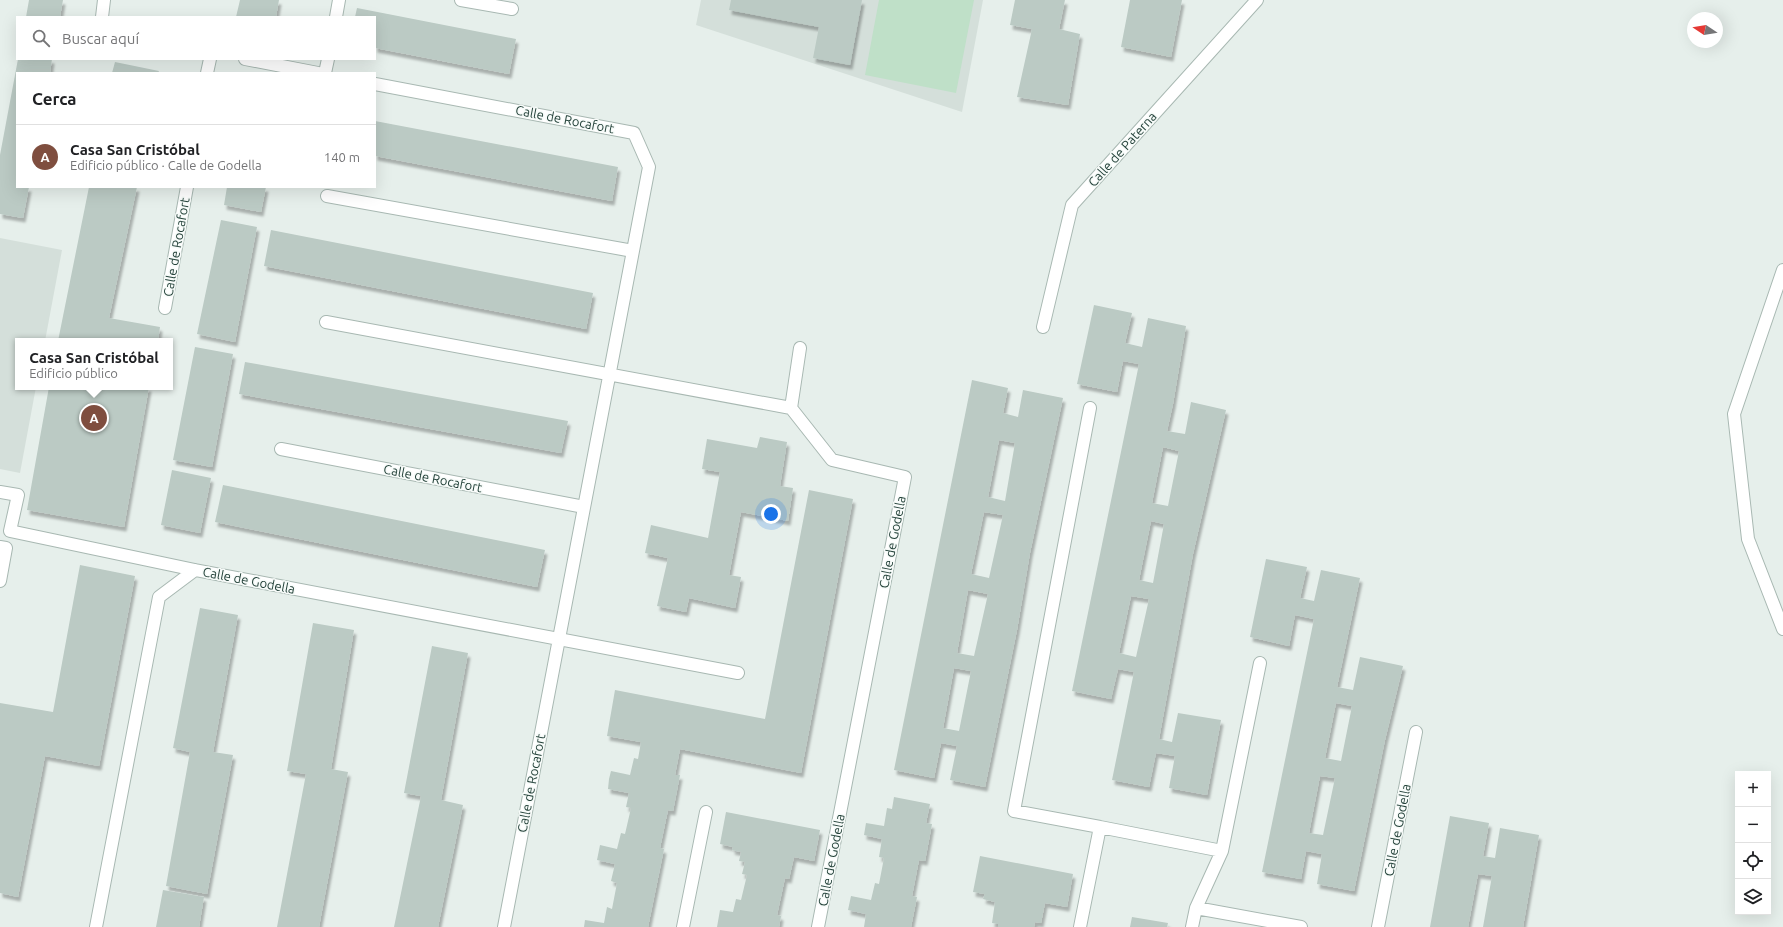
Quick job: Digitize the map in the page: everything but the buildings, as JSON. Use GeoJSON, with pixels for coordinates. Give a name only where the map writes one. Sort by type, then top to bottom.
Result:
{"type":"FeatureCollection","features":[{"type":"Feature","properties":{"kind":"street"},"geometry":{"type":"LineString","coordinates":[[102,16],[104,0]]}},
{"type":"Feature","properties":{"kind":"street"},"geometry":{"type":"LineString","coordinates":[[336,16],[339,0]]}},
{"type":"Feature","properties":{"kind":"street"},"geometry":{"type":"LineString","coordinates":[[461,0],[512,9]]}},
{"type":"Feature","properties":{"kind":"street","name":"Calle de Paterna"},"geometry":{"type":"LineString","coordinates":[[1043,327],[1072,205],[1257,0]]}},
{"type":"Feature","properties":{"kind":"street"},"geometry":{"type":"LineString","coordinates":[[207,72],[210,60]]}},
{"type":"Feature","properties":{"kind":"street"},"geometry":{"type":"LineString","coordinates":[[250,60],[313,72]]}},
{"type":"Feature","properties":{"kind":"street"},"geometry":{"type":"LineString","coordinates":[[325,72],[328,60]]}},
{"type":"Feature","properties":{"kind":"street","name":"Calle de Rocafort"},"geometry":{"type":"LineString","coordinates":[[376,84],[634,132],[650,166],[504,927]]}},
{"type":"Feature","properties":{"kind":"street","name":"Calle de Rocafort"},"geometry":{"type":"LineString","coordinates":[[166,308],[187,188]]}},
{"type":"Feature","properties":{"kind":"street"},"geometry":{"type":"LineString","coordinates":[[327,196],[633,251]]}},
{"type":"Feature","properties":{"kind":"street"},"geometry":{"type":"LineString","coordinates":[[1783,270],[1734,414],[1748,539],[1783,629]]}},
{"type":"Feature","properties":{"kind":"street"},"geometry":{"type":"LineString","coordinates":[[326,322],[609,376],[791,408],[800,348]]}},
{"type":"Feature","properties":{"kind":"street","name":"Calle de Godella"},"geometry":{"type":"LineString","coordinates":[[791,408],[832,460],[905,477],[818,927]]}},
{"type":"Feature","properties":{"kind":"street"},"geometry":{"type":"LineString","coordinates":[[1090,408],[1014,811],[1222,850]]}},
{"type":"Feature","properties":{"kind":"street","name":"Calle de Rocafort"},"geometry":{"type":"LineString","coordinates":[[281,449],[584,507]]}},
{"type":"Feature","properties":{"kind":"street"},"geometry":{"type":"LineString","coordinates":[[0,492],[18,495],[10,531],[3,548],[0,580]]}},
{"type":"Feature","properties":{"kind":"street"},"geometry":{"type":"LineString","coordinates":[[10,531],[195,570]]}},
{"type":"Feature","properties":{"kind":"street","name":"Calle de Godella"},"geometry":{"type":"LineString","coordinates":[[96,927],[159,597],[195,570],[559,639]]}},
{"type":"Feature","properties":{"kind":"street"},"geometry":{"type":"LineString","coordinates":[[559,639],[738,673]]}},
{"type":"Feature","properties":{"kind":"street"},"geometry":{"type":"LineString","coordinates":[[1192,927],[1196,908],[1222,850],[1260,663]]}},
{"type":"Feature","properties":{"kind":"street","name":"Calle de Godella"},"geometry":{"type":"LineString","coordinates":[[1378,927],[1416,732]]}},
{"type":"Feature","properties":{"kind":"street"},"geometry":{"type":"LineString","coordinates":[[683,927],[706,812]]}},
{"type":"Feature","properties":{"kind":"street"},"geometry":{"type":"LineString","coordinates":[[1080,927],[1100,827]]}},
{"type":"Feature","properties":{"kind":"street"},"geometry":{"type":"LineString","coordinates":[[1196,908],[1301,927]]}},
{"type":"Feature","properties":{"kind":"shaded area"},"geometry":{"type":"Polygon","coordinates":[[[701,0],[983,0],[962,112],[696,25],[701,0]]]}},
{"type":"Feature","properties":{"kind":"shaded area"},"geometry":{"type":"Polygon","coordinates":[[[0,238],[62,250],[46,338],[15,338],[15,390],[35,390],[20,473],[0,469],[0,238]]]}},
{"type":"Feature","properties":{"kind":"green space"},"geometry":{"type":"Polygon","coordinates":[[[879,0],[974,0],[956,93],[865,75],[879,0]]]}},
{"type":"Feature","properties":{"kind":"place","name":"Casa San Cristóbal"},"geometry":{"type":"Point","coordinates":[94,418]}}]}
